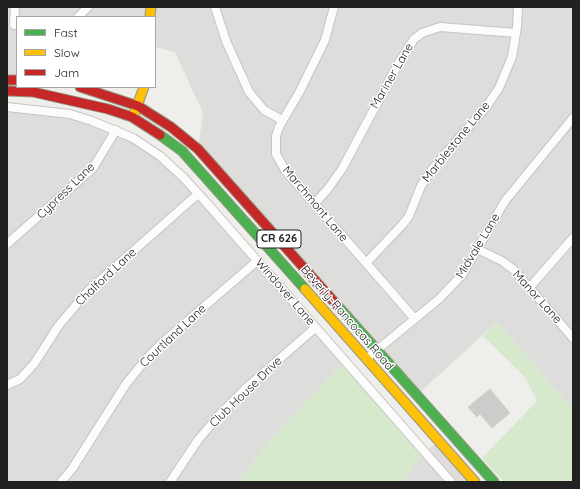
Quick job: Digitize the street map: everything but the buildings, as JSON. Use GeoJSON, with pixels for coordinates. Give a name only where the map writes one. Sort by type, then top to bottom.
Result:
{"type":"FeatureCollection","features":[{"type":"Feature","properties":{"kind":"main road","name":"Beverly-Rancocas Road"},"geometry":{"type":"LineString","coordinates":[[84,88],[138,106],[171,127],[198,149],[494,482]]}},
{"type":"Feature","properties":{"kind":"main road"},"geometry":{"type":"LineString","coordinates":[[132,117],[138,106],[144,88]]}},
{"type":"Feature","properties":{"kind":"main road","name":"Beverly-Rancocas Road"},"geometry":{"type":"LineString","coordinates":[[7,91],[33,92],[108,108],[132,117],[161,134],[182,151],[475,482]]}},
{"type":"Feature","properties":{"kind":"main road"},"geometry":{"type":"LineString","coordinates":[[242,217],[255,223],[279,251],[287,256],[296,258]]}},
{"type":"Feature","properties":{"kind":"street"},"geometry":{"type":"LineString","coordinates":[[13,25],[15,7]]}},
{"type":"Feature","properties":{"kind":"street"},"geometry":{"type":"LineString","coordinates":[[79,16],[88,7]]}},
{"type":"Feature","properties":{"kind":"street"},"geometry":{"type":"LineString","coordinates":[[215,7],[226,41],[249,92],[264,110],[282,120]]}},
{"type":"Feature","properties":{"kind":"street","name":"Marchmont Lane"},"geometry":{"type":"LineString","coordinates":[[334,7],[325,40],[300,91],[282,120],[276,136],[276,154],[285,170],[414,318]]}},
{"type":"Feature","properties":{"kind":"street","name":"Marblestone Lane"},"geometry":{"type":"LineString","coordinates":[[366,263],[403,224],[421,186],[433,168],[486,107],[499,88],[509,68],[516,33],[518,7]]}},
{"type":"Feature","properties":{"kind":"street","name":"Mariner Lane"},"geometry":{"type":"LineString","coordinates":[[315,203],[327,190],[342,169],[398,64],[414,39],[422,33],[440,27],[516,33]]}},
{"type":"Feature","properties":{"kind":"street","name":"Windover Lane"},"geometry":{"type":"LineString","coordinates":[[7,107],[70,114],[116,130],[151,149],[176,170],[229,228],[451,482]]}},
{"type":"Feature","properties":{"kind":"street","name":"Midvale Lane"},"geometry":{"type":"LineString","coordinates":[[366,358],[453,286],[462,275],[505,201],[573,118]]}},
{"type":"Feature","properties":{"kind":"street","name":"Cypress Lane"},"geometry":{"type":"LineString","coordinates":[[7,244],[93,168],[116,130]]}},
{"type":"Feature","properties":{"kind":"street","name":"Chalford Lane"},"geometry":{"type":"LineString","coordinates":[[7,385],[20,379],[34,364],[59,325],[89,290],[198,194]]}},
{"type":"Feature","properties":{"kind":"street"},"geometry":{"type":"LineString","coordinates":[[229,228],[242,217]]}},
{"type":"Feature","properties":{"kind":"street"},"geometry":{"type":"LineString","coordinates":[[530,287],[573,238]]}},
{"type":"Feature","properties":{"kind":"street","name":"Manor Lane"},"geometry":{"type":"LineString","coordinates":[[477,249],[508,265],[530,287],[573,338]]}},
{"type":"Feature","properties":{"kind":"street","name":"Courtland Lane"},"geometry":{"type":"LineString","coordinates":[[61,482],[72,470],[126,384],[147,358],[258,261]]}},
{"type":"Feature","properties":{"kind":"street","name":"Club House Drive"},"geometry":{"type":"LineString","coordinates":[[170,482],[198,440],[220,414],[315,328]]}},
{"type":"Feature","properties":{"kind":"shaded area"},"geometry":{"type":"Polygon","coordinates":[[[7,7],[573,7],[573,409],[497,322],[417,395],[198,149],[203,113],[175,52],[156,47],[156,16],[16,16],[16,78],[7,78],[7,7]]]}},
{"type":"Feature","properties":{"kind":"shaded area"},"geometry":{"type":"Polygon","coordinates":[[[7,107],[92,121],[160,156],[345,361],[268,443],[238,482],[7,482],[7,107]]]}},
{"type":"Feature","properties":{"kind":"shaded area"},"geometry":{"type":"Polygon","coordinates":[[[438,441],[475,482],[401,482],[425,452],[438,441]]]}},
{"type":"Feature","properties":{"kind":"green space"},"geometry":{"type":"Polygon","coordinates":[[[497,322],[573,409],[573,482],[504,482],[482,458],[537,401],[525,377],[483,336],[497,322]]]}},
{"type":"Feature","properties":{"kind":"green space"},"geometry":{"type":"Polygon","coordinates":[[[345,361],[425,452],[401,482],[238,482],[268,443],[345,361]]]}},
{"type":"Feature","properties":{"kind":"traffic: fast"},"geometry":{"type":"LineString","coordinates":[[160,135],[182,151],[305,289]]}},
{"type":"Feature","properties":{"kind":"traffic: fast"},"geometry":{"type":"LineString","coordinates":[[336,304],[494,482]]}},
{"type":"Feature","properties":{"kind":"traffic: slow"},"geometry":{"type":"LineString","coordinates":[[150,16],[151,7]]}},
{"type":"Feature","properties":{"kind":"traffic: slow"},"geometry":{"type":"LineString","coordinates":[[134,114],[144,88]]}},
{"type":"Feature","properties":{"kind":"traffic: slow"},"geometry":{"type":"LineString","coordinates":[[305,289],[475,482]]}},
{"type":"Feature","properties":{"kind":"traffic: jam"},"geometry":{"type":"LineString","coordinates":[[7,80],[16,80]]}},
{"type":"Feature","properties":{"kind":"traffic: jam"},"geometry":{"type":"LineString","coordinates":[[83,88],[138,106],[171,127],[198,149],[336,304]]}},
{"type":"Feature","properties":{"kind":"traffic: jam"},"geometry":{"type":"LineString","coordinates":[[7,91],[33,92],[108,109],[132,117],[160,135]]}}]}
